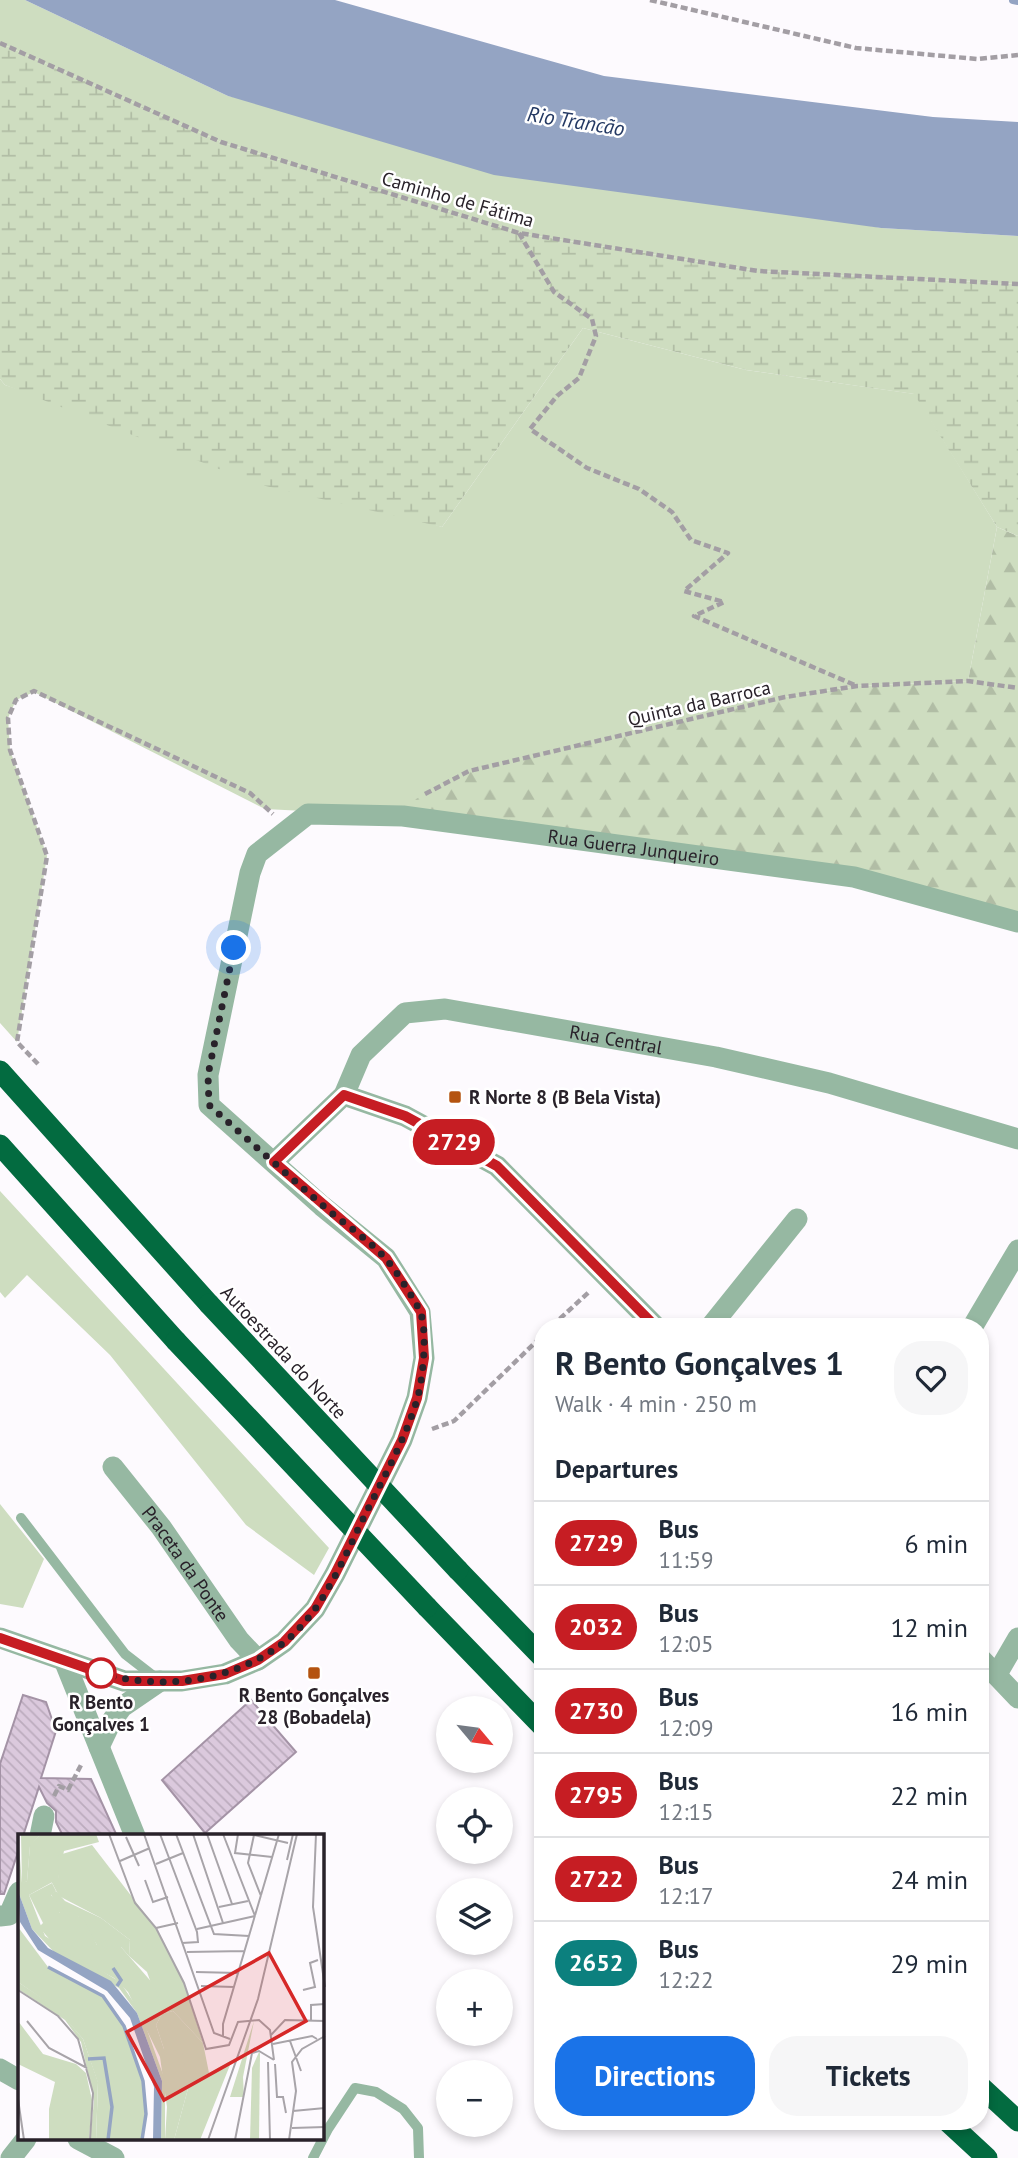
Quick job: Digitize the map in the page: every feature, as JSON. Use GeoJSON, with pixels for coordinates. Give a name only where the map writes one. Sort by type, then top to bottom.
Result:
{"type":"FeatureCollection","features":[{"type":"Feature","properties":{"kind":"highway","name":"Autoestrada do Norte"},"geometry":{"type":"LineString","coordinates":[[0,1071],[209,1304],[534,1649]]}},
{"type":"Feature","properties":{"kind":"highway"},"geometry":{"type":"LineString","coordinates":[[0,1144],[176,1341],[534,1718]]}},
{"type":"Feature","properties":{"kind":"highway"},"geometry":{"type":"LineString","coordinates":[[989,2094],[1018,2121]]}},
{"type":"Feature","properties":{"kind":"highway"},"geometry":{"type":"LineString","coordinates":[[957,2130],[987,2158]]}},
{"type":"Feature","properties":{"kind":"street","name":"Rua Guerra Junqueiro"},"geometry":{"type":"LineString","coordinates":[[274,1162],[209,1105],[208,1075],[250,873],[257,854],[308,814],[403,816],[854,877],[1018,922]]}},
{"type":"Feature","properties":{"kind":"street","name":"Rua Central"},"geometry":{"type":"LineString","coordinates":[[274,1162],[344,1095],[361,1055],[405,1013],[445,1009],[716,1058],[804,1077],[1018,1139]]}},
{"type":"Feature","properties":{"kind":"street"},"geometry":{"type":"LineString","coordinates":[[344,1095],[405,1116],[497,1166],[647,1318]]}},
{"type":"Feature","properties":{"kind":"street"},"geometry":{"type":"LineString","coordinates":[[0,1638],[124,1681],[182,1681],[225,1674],[258,1660],[284,1642],[315,1609],[402,1440],[417,1398],[424,1358],[421,1312],[386,1258],[274,1162]]}},
{"type":"Feature","properties":{"kind":"street"},"geometry":{"type":"LineString","coordinates":[[717,1318],[797,1219]]}},
{"type":"Feature","properties":{"kind":"street"},"geometry":{"type":"LineString","coordinates":[[978,1318],[1018,1250]]}},
{"type":"Feature","properties":{"kind":"street","name":"Praceta da Ponte"},"geometry":{"type":"LineString","coordinates":[[113,1467],[161,1527],[239,1640],[258,1660]]}},
{"type":"Feature","properties":{"kind":"street"},"geometry":{"type":"LineString","coordinates":[[996,1675],[1018,1638]]}},
{"type":"Feature","properties":{"kind":"street"},"geometry":{"type":"LineString","coordinates":[[64,1660],[134,1834]]}},
{"type":"Feature","properties":{"kind":"street"},"geometry":{"type":"LineString","coordinates":[[989,1668],[1018,1698]]}},
{"type":"Feature","properties":{"kind":"street"},"geometry":{"type":"LineString","coordinates":[[99,1747],[122,1707],[160,1681]]}},
{"type":"Feature","properties":{"kind":"street"},"geometry":{"type":"LineString","coordinates":[[0,1916],[9,1915],[18,1894]]}},
{"type":"Feature","properties":{"kind":"street"},"geometry":{"type":"LineString","coordinates":[[0,2069],[18,2079]]}},
{"type":"Feature","properties":{"kind":"street"},"geometry":{"type":"LineString","coordinates":[[11,2158],[25,2140]]}},
{"type":"Feature","properties":{"kind":"street"},"geometry":{"type":"LineString","coordinates":[[80,2140],[114,2158]]}},
{"type":"Feature","properties":{"kind":"lane"},"geometry":{"type":"LineString","coordinates":[[20,1518],[125,1654],[160,1681]]}},
{"type":"Feature","properties":{"kind":"lane"},"geometry":{"type":"LineString","coordinates":[[324,2137],[355,2088],[376,2092],[403,2109],[418,2128],[419,2158]]}},
{"type":"Feature","properties":{"kind":"lane"},"geometry":{"type":"LineString","coordinates":[[313,2158],[322,2140]]}},
{"type":"Feature","properties":{"kind":"path"},"geometry":{"type":"LineString","coordinates":[[650,0],[856,48],[977,59],[1018,55]]}},
{"type":"Feature","properties":{"kind":"path","name":"Caminho de Fátima"},"geometry":{"type":"LineString","coordinates":[[0,43],[221,142],[519,233],[758,271],[1018,284]]}},
{"type":"Feature","properties":{"kind":"path"},"geometry":{"type":"LineString","coordinates":[[519,233],[554,292],[592,319],[596,337],[579,378],[558,396],[530,429],[587,468],[639,489],[672,512],[691,540],[728,553],[684,592],[724,602],[694,616],[857,686]]}},
{"type":"Feature","properties":{"kind":"path","name":"Quinta da Barroca"},"geometry":{"type":"LineString","coordinates":[[403,816],[416,799],[469,771],[785,697],[857,686],[968,681],[1018,688]]}},
{"type":"Feature","properties":{"kind":"path"},"geometry":{"type":"LineString","coordinates":[[38,1065],[17,1042],[47,856],[10,750],[8,718],[16,700],[34,691],[250,793],[290,828]]}},
{"type":"Feature","properties":{"kind":"path"},"geometry":{"type":"LineString","coordinates":[[561,1318],[606,1276]]}},
{"type":"Feature","properties":{"kind":"path"},"geometry":{"type":"LineString","coordinates":[[454,1421],[534,1344]]}},
{"type":"Feature","properties":{"kind":"path"},"geometry":{"type":"LineString","coordinates":[[59,1786],[68,1790],[75,1774]]}},
{"type":"Feature","properties":{"kind":"green space"},"geometry":{"type":"Polygon","coordinates":[[[0,0],[25,0],[228,96],[881,228],[1018,236],[1018,284],[758,271],[519,233],[221,142],[0,43],[0,0]]]}},
{"type":"Feature","properties":{"kind":"green space"},"geometry":{"type":"Polygon","coordinates":[[[0,43],[221,142],[519,233],[758,271],[1018,284],[1018,536],[997,527],[914,394],[746,370],[583,328],[442,527],[257,484],[5,385],[0,379],[0,43]]]}},
{"type":"Feature","properties":{"kind":"green space"},"geometry":{"type":"Polygon","coordinates":[[[583,328],[746,370],[915,394],[997,527],[968,681],[857,686],[785,697],[403,816],[265,809],[34,692],[16,700],[8,718],[10,750],[47,856],[17,1042],[0,1023],[0,379],[5,385],[442,527],[583,328]]]}},
{"type":"Feature","properties":{"kind":"green space"},"geometry":{"type":"Polygon","coordinates":[[[997,527],[1018,536],[1018,922],[854,877],[403,816],[416,799],[469,771],[785,697],[857,686],[968,681],[997,527]]]}},
{"type":"Feature","properties":{"kind":"green space"},"geometry":{"type":"Polygon","coordinates":[[[0,1191],[329,1548],[314,1575],[246,1525],[110,1355],[27,1275],[5,1298],[0,1292],[0,1191]]]}},
{"type":"Feature","properties":{"kind":"green space"},"geometry":{"type":"Polygon","coordinates":[[[0,1504],[44,1559],[23,1608],[0,1604],[0,1504]]]}},
{"type":"Feature","properties":{"kind":"water","name":"Rio Trancão"},"geometry":{"type":"Polygon","coordinates":[[[25,0],[335,0],[604,76],[933,117],[1018,122],[1018,236],[881,228],[494,175],[228,96],[25,0]]]}},
{"type":"Feature","properties":{"kind":"building"},"geometry":{"type":"Polygon","coordinates":[[[23,1695],[46,1702],[56,1731],[41,1778],[91,1779],[116,1834],[62,1834],[56,1822],[56,1811],[47,1803],[39,1787],[24,1834],[18,1834],[18,1852],[4,1894],[0,1894],[0,1764],[23,1695]]]}},
{"type":"Feature","properties":{"kind":"building"},"geometry":{"type":"Polygon","coordinates":[[[251,1700],[296,1752],[205,1833],[162,1780],[251,1700]]]}},
{"type":"Feature","properties":{"kind":"waterway"},"geometry":{"type":"LineString","coordinates":[[1013,0],[1018,1]]}},
{"type":"Feature","properties":{"kind":"bus line","name":"2729"},"geometry":{"type":"LineString","coordinates":[[0,1638],[124,1681],[182,1681],[225,1674],[258,1660],[284,1642],[315,1609],[402,1440],[417,1398],[424,1358],[421,1312],[386,1258],[322,1206],[274,1162],[344,1095],[405,1116],[497,1166],[647,1318]]}},
{"type":"Feature","properties":{"kind":"place","name":"R Norte 8 (B Bela Vista)"},"geometry":{"type":"Point","coordinates":[455,1097]}},
{"type":"Feature","properties":{"kind":"place","name":"R Bento Gonçalves 1"},"geometry":{"type":"Point","coordinates":[101,1673]}},
{"type":"Feature","properties":{"kind":"place","name":"R Bento Gonçalves 28 (Bobadela)"},"geometry":{"type":"Point","coordinates":[314,1673]}},
{"type":"Feature","properties":{"kind":"route"},"geometry":{"type":"LineString","coordinates":[[101,1673],[124,1681],[182,1681],[225,1674],[258,1660],[284,1642],[315,1609],[335,1574],[402,1440],[417,1398],[424,1358],[421,1312],[386,1258],[322,1206],[209,1105],[208,1075],[234,948]]}}]}
